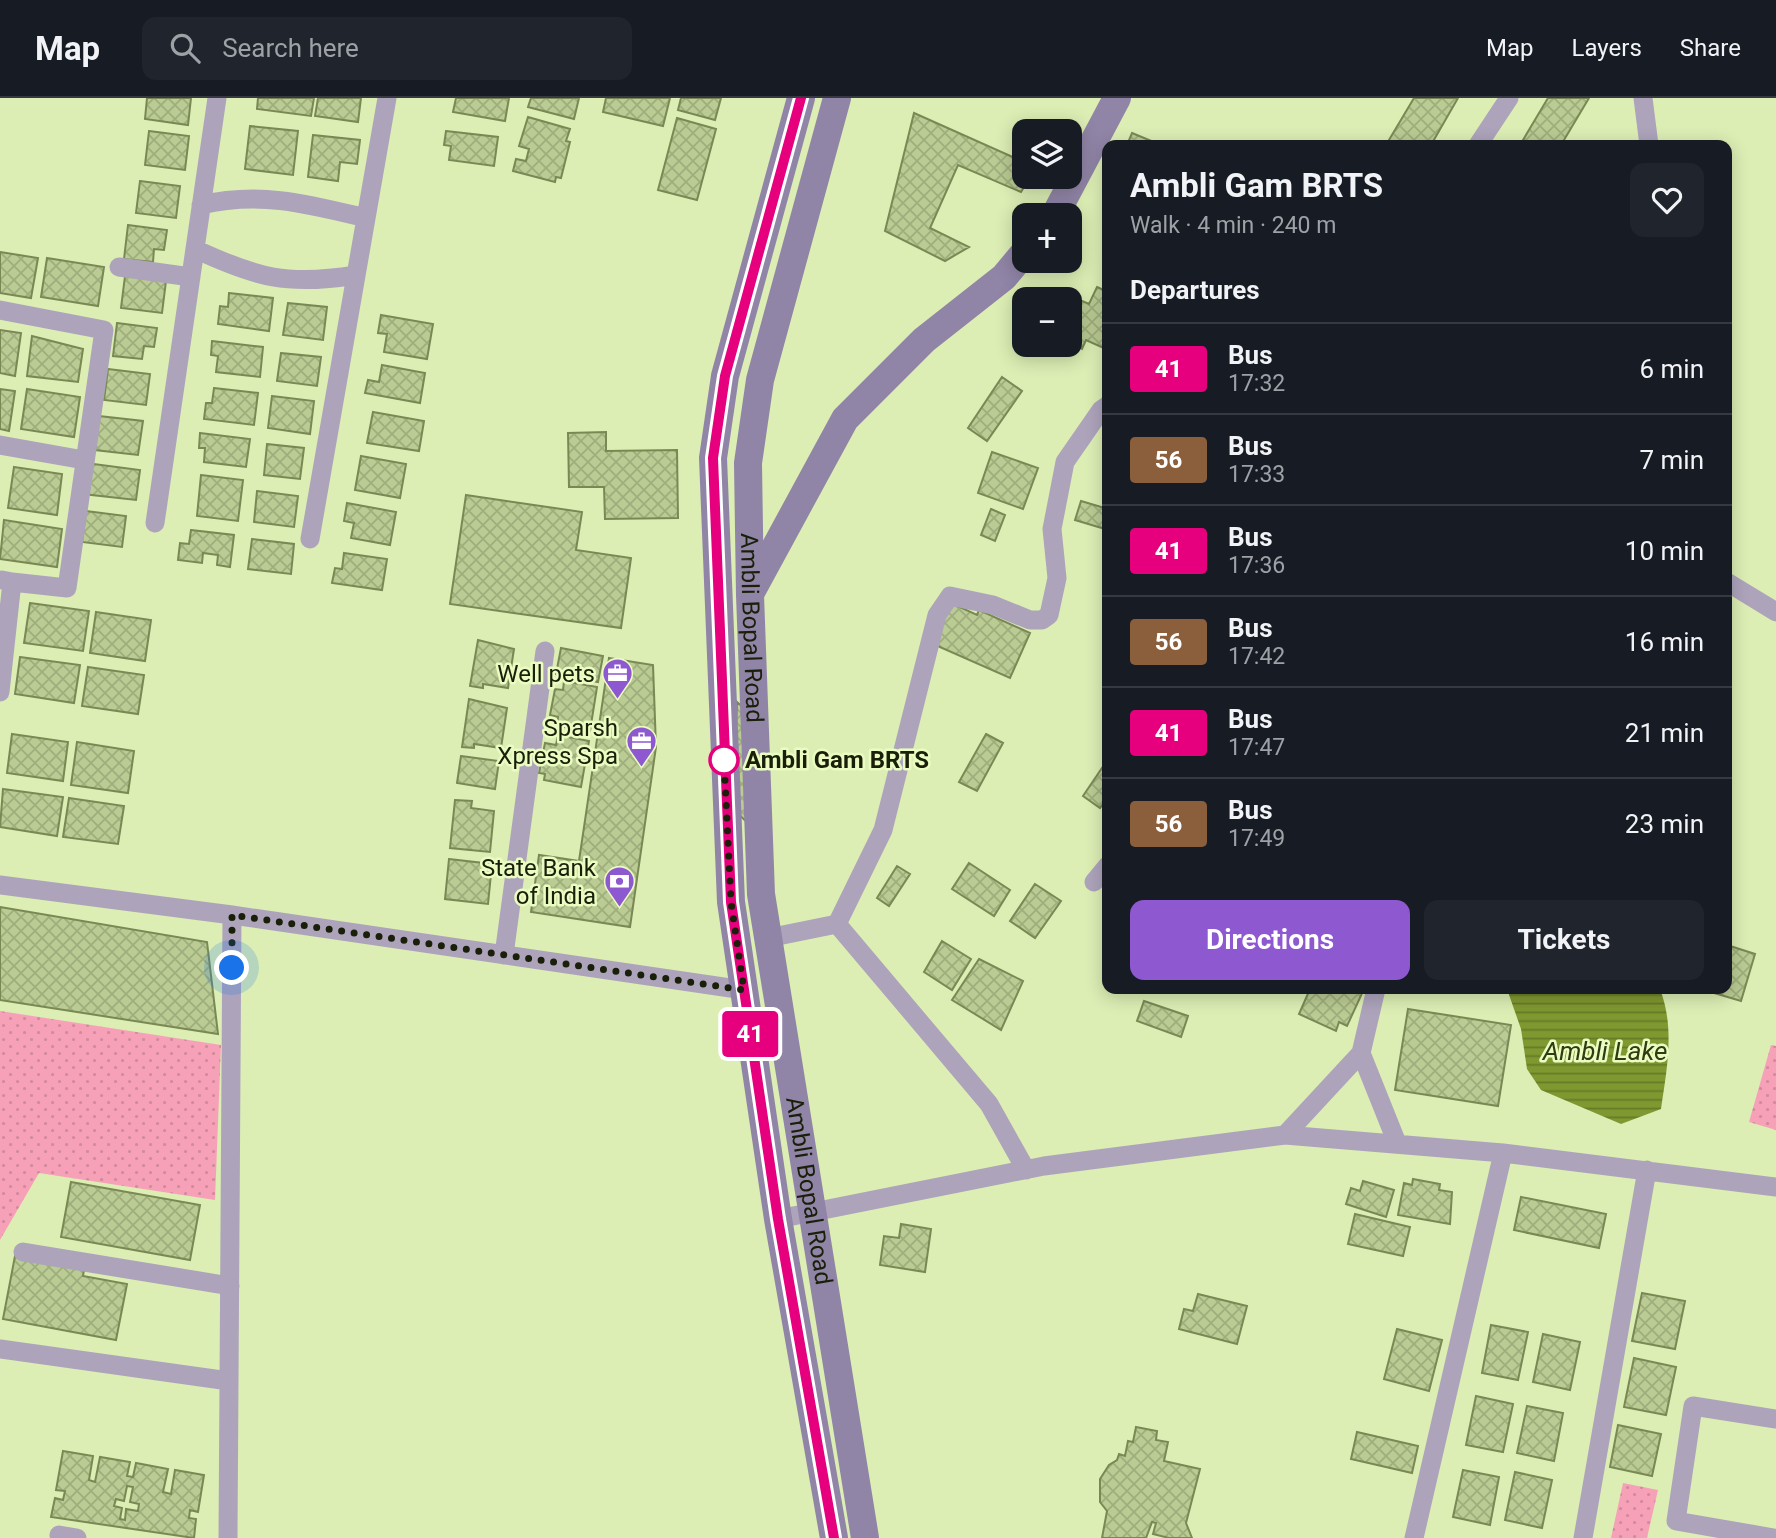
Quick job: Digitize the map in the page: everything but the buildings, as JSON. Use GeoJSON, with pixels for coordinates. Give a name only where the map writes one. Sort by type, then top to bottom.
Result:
{"type":"FeatureCollection","features":[{"type":"Feature","properties":{"kind":"street"},"geometry":{"type":"LineString","coordinates":[[155,523],[217,98]]}},
{"type":"Feature","properties":{"kind":"street"},"geometry":{"type":"LineString","coordinates":[[310,539],[387,98]]}},
{"type":"Feature","properties":{"kind":"street","name":"Ambli Bopal Road"},"geometry":{"type":"LineString","coordinates":[[801,98],[725,376],[713,458],[731,902],[778,1219],[834,1538]]}},
{"type":"Feature","properties":{"kind":"street","name":"Ambli Bopal Road"},"geometry":{"type":"LineString","coordinates":[[837,98],[760,380],[748,463],[750,595],[761,894],[865,1538]]}},
{"type":"Feature","properties":{"kind":"street"},"geometry":{"type":"LineString","coordinates":[[1061,203],[1117,98]]}},
{"type":"Feature","properties":{"kind":"street"},"geometry":{"type":"LineString","coordinates":[[1481,140],[1509,98]]}},
{"type":"Feature","properties":{"kind":"street"},"geometry":{"type":"LineString","coordinates":[[1643,98],[1647,140]]}},
{"type":"Feature","properties":{"kind":"street"},"geometry":{"type":"LineString","coordinates":[[201,205],[232,198],[253,197],[287,200],[366,218]]}},
{"type":"Feature","properties":{"kind":"street"},"geometry":{"type":"LineString","coordinates":[[195,249],[252,274],[282,281],[322,280],[356,275]]}},
{"type":"Feature","properties":{"kind":"street"},"geometry":{"type":"LineString","coordinates":[[120,267],[191,277]]}},
{"type":"Feature","properties":{"kind":"street"},"geometry":{"type":"LineString","coordinates":[[750,595],[845,419],[924,340],[1004,277],[1012,267]]}},
{"type":"Feature","properties":{"kind":"street"},"geometry":{"type":"LineString","coordinates":[[0,310],[104,330],[66,588],[6,581],[0,692]]}},
{"type":"Feature","properties":{"kind":"street"},"geometry":{"type":"LineString","coordinates":[[837,924],[883,831],[937,615],[950,596],[993,605],[1030,620],[1042,620],[1049,615],[1057,578],[1052,528],[1065,462],[1102,409]]}},
{"type":"Feature","properties":{"kind":"street"},"geometry":{"type":"LineString","coordinates":[[0,445],[84,460]]}},
{"type":"Feature","properties":{"kind":"street"},"geometry":{"type":"LineString","coordinates":[[1732,585],[1776,612]]}},
{"type":"Feature","properties":{"kind":"street"},"geometry":{"type":"LineString","coordinates":[[504,954],[545,651]]}},
{"type":"Feature","properties":{"kind":"street"},"geometry":{"type":"LineString","coordinates":[[1094,882],[1102,872]]}},
{"type":"Feature","properties":{"kind":"street"},"geometry":{"type":"LineString","coordinates":[[0,885],[232,915],[744,990]]}},
{"type":"Feature","properties":{"kind":"street"},"geometry":{"type":"LineString","coordinates":[[731,902],[761,894]]}},
{"type":"Feature","properties":{"kind":"street"},"geometry":{"type":"LineString","coordinates":[[228,1538],[232,915]]}},
{"type":"Feature","properties":{"kind":"street"},"geometry":{"type":"LineString","coordinates":[[768,938],[837,924]]}},
{"type":"Feature","properties":{"kind":"street"},"geometry":{"type":"LineString","coordinates":[[837,924],[989,1104],[1026,1170]]}},
{"type":"Feature","properties":{"kind":"street"},"geometry":{"type":"LineString","coordinates":[[1285,1135],[1361,1053],[1375,994]]}},
{"type":"Feature","properties":{"kind":"street"},"geometry":{"type":"LineString","coordinates":[[1361,1053],[1397,1143]]}},
{"type":"Feature","properties":{"kind":"street"},"geometry":{"type":"LineString","coordinates":[[778,1219],[1026,1170],[1285,1135],[1503,1153],[1776,1186]]}},
{"type":"Feature","properties":{"kind":"street"},"geometry":{"type":"LineString","coordinates":[[1414,1538],[1503,1153]]}},
{"type":"Feature","properties":{"kind":"street"},"geometry":{"type":"LineString","coordinates":[[1583,1538],[1647,1170]]}},
{"type":"Feature","properties":{"kind":"street"},"geometry":{"type":"LineString","coordinates":[[23,1252],[230,1286]]}},
{"type":"Feature","properties":{"kind":"street"},"geometry":{"type":"LineString","coordinates":[[0,1349],[229,1381]]}},
{"type":"Feature","properties":{"kind":"street"},"geometry":{"type":"LineString","coordinates":[[1774,1538],[1676,1521],[1693,1406],[1776,1419]]}},
{"type":"Feature","properties":{"kind":"shaded area"},"geometry":{"type":"Polygon","coordinates":[[[0,1011],[221,1045],[215,1200],[39,1173],[0,1240],[0,1011]]]}},
{"type":"Feature","properties":{"kind":"shaded area"},"geometry":{"type":"Polygon","coordinates":[[[1771,1045],[1776,1046],[1776,1130],[1749,1122],[1771,1045]]]}},
{"type":"Feature","properties":{"kind":"shaded area"},"geometry":{"type":"Polygon","coordinates":[[[1623,1483],[1658,1490],[1647,1538],[1611,1538],[1623,1483]]]}},
{"type":"Feature","properties":{"kind":"water","name":"Ambli Lake"},"geometry":{"type":"Polygon","coordinates":[[[1509,994],[1662,994],[1668,1033],[1661,1109],[1621,1124],[1541,1090],[1527,1069],[1521,1029],[1509,994]]]}},
{"type":"Feature","properties":{"kind":"bus line","name":"41"},"geometry":{"type":"LineString","coordinates":[[801,98],[725,376],[713,458],[731,902],[778,1219],[834,1538]]}},
{"type":"Feature","properties":{"kind":"place","name":"Well pets"},"geometry":{"type":"Point","coordinates":[618,701]}},
{"type":"Feature","properties":{"kind":"place","name":"Ambli Gam BRTS"},"geometry":{"type":"Point","coordinates":[724,760]}},
{"type":"Feature","properties":{"kind":"place","name":"Sparsh Xpress Spa"},"geometry":{"type":"Point","coordinates":[641,769]}},
{"type":"Feature","properties":{"kind":"place","name":"State Bank of India"},"geometry":{"type":"Point","coordinates":[619,909]}},
{"type":"Feature","properties":{"kind":"route"},"geometry":{"type":"LineString","coordinates":[[232,968],[232,915],[744,990],[731,902],[724,760]]}}]}
